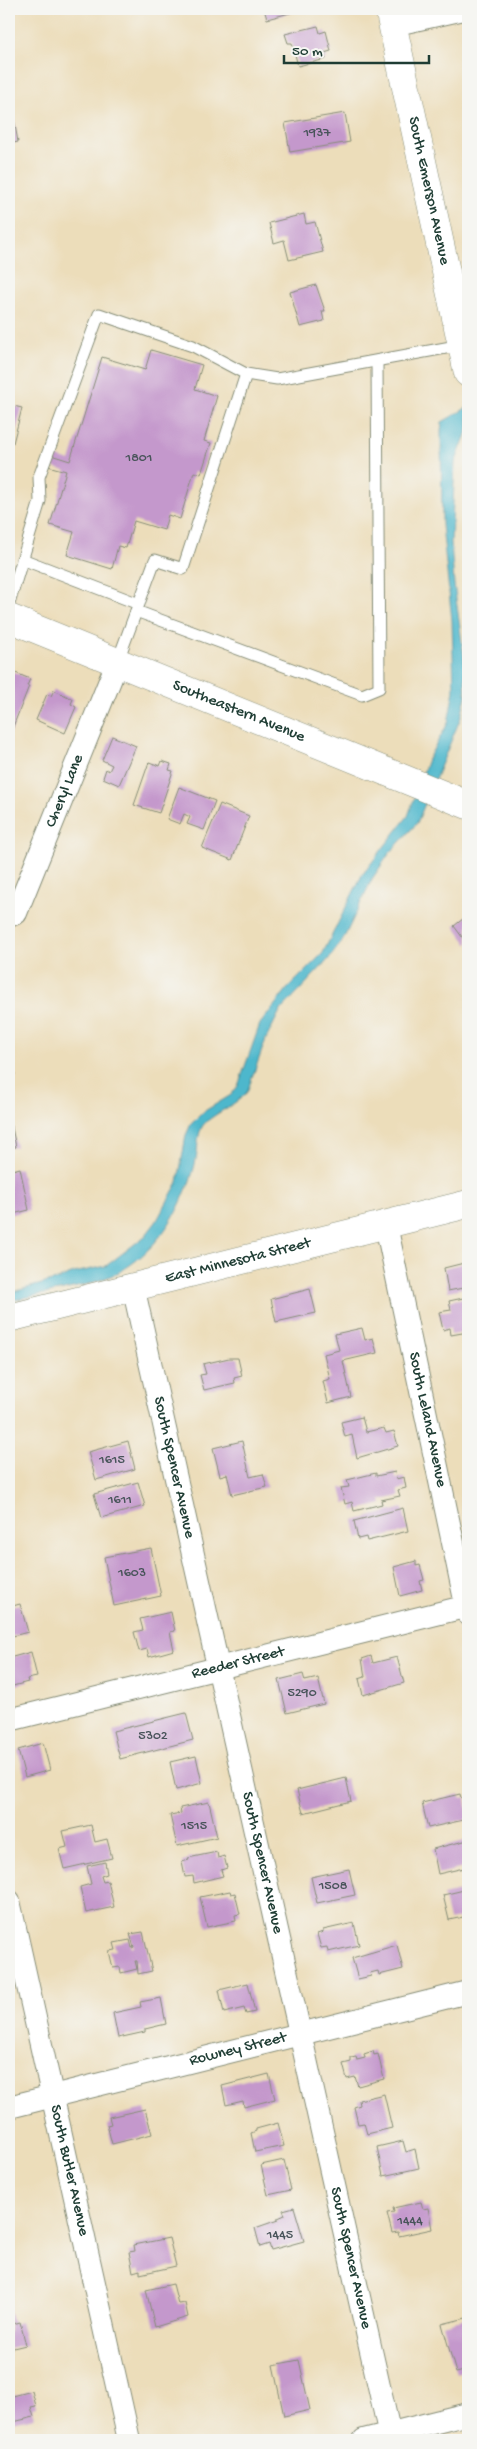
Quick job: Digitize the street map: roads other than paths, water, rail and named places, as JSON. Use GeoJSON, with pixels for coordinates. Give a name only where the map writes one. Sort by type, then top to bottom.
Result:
{"type":"FeatureCollection","features":[{"type":"Feature","properties":{"kind":"main road","name":"South Emerson Avenue"},"geometry":{"type":"LineString","coordinates":[[390,17],[468,373]]}},
{"type":"Feature","properties":{"kind":"main road","name":"Southeastern Avenue"},"geometry":{"type":"LineString","coordinates":[[9,618],[468,805]]}},
{"type":"Feature","properties":{"kind":"main road","name":"East Minnesota Street"},"geometry":{"type":"LineString","coordinates":[[9,1318],[468,1204]]}},
{"type":"Feature","properties":{"kind":"street"},"geometry":{"type":"LineString","coordinates":[[390,17],[464,9]]}},
{"type":"Feature","properties":{"kind":"street","name":"Cheryl Lane"},"geometry":{"type":"LineString","coordinates":[[9,916],[16,913],[117,663]]}},
{"type":"Feature","properties":{"kind":"street","name":"South Leland Avenue"},"geometry":{"type":"LineString","coordinates":[[386,1225],[468,1609]]}},
{"type":"Feature","properties":{"kind":"street","name":"South Spencer Avenue"},"geometry":{"type":"LineString","coordinates":[[133,1286],[390,2437]]}},
{"type":"Feature","properties":{"kind":"street","name":"Reeder Street"},"geometry":{"type":"LineString","coordinates":[[9,1720],[468,1609]]}},
{"type":"Feature","properties":{"kind":"street","name":"South Butler Avenue"},"geometry":{"type":"LineString","coordinates":[[9,1901],[129,2440]]}},
{"type":"Feature","properties":{"kind":"street","name":"Rowney Street"},"geometry":{"type":"LineString","coordinates":[[9,2107],[468,1992]]}},
{"type":"Feature","properties":{"kind":"street"},"geometry":{"type":"LineString","coordinates":[[364,2440],[390,2437],[468,2414]]}},
{"type":"Feature","properties":{"kind":"lane"},"geometry":{"type":"LineString","coordinates":[[9,604],[40,501],[39,477],[100,314],[194,346],[246,374],[277,380],[462,345]]}},
{"type":"Feature","properties":{"kind":"lane"},"geometry":{"type":"LineString","coordinates":[[22,559],[137,607],[362,695],[380,688],[377,361]]}},
{"type":"Feature","properties":{"kind":"lane"},"geometry":{"type":"LineString","coordinates":[[117,663],[155,560],[183,569],[246,374]]}},
{"type":"Feature","properties":{"kind":"water"},"geometry":{"type":"Polygon","coordinates":[[[468,407],[468,429],[455,463],[451,542],[454,584],[464,657],[466,696],[461,717],[417,823],[389,854],[372,879],[343,940],[328,960],[280,1011],[266,1039],[247,1092],[236,1102],[208,1120],[201,1129],[193,1173],[188,1186],[173,1218],[157,1240],[126,1268],[103,1279],[77,1287],[9,1301],[9,1293],[74,1273],[106,1266],[145,1236],[156,1222],[178,1182],[186,1135],[191,1124],[203,1112],[231,1095],[238,1086],[260,1024],[288,988],[323,953],[362,875],[408,816],[428,759],[448,723],[454,690],[452,621],[442,525],[441,431],[442,422],[468,407]]]}}]}
